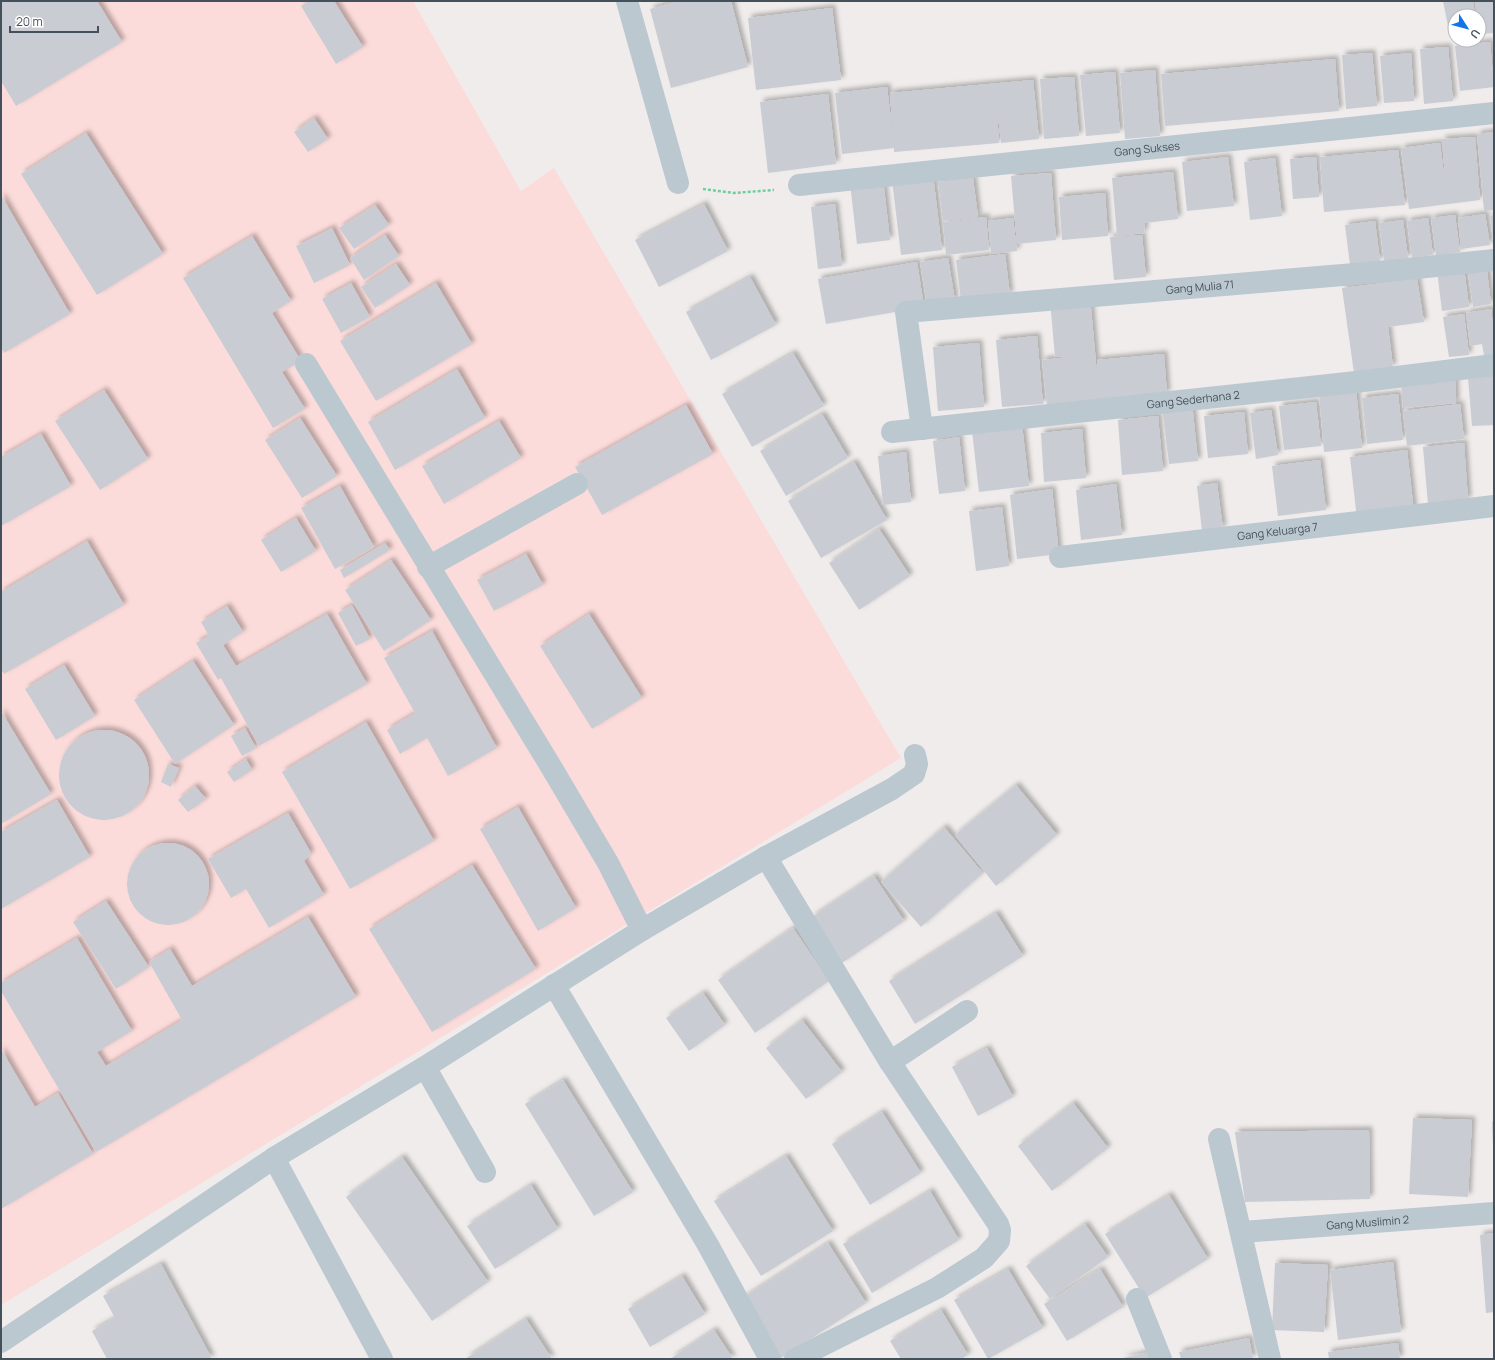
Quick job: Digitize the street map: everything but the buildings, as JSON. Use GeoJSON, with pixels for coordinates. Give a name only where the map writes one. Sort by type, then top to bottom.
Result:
{"type":"FeatureCollection","features":[{"type":"Feature","properties":{"kind":"street"},"geometry":{"type":"LineString","coordinates":[[628,1],[678,183]]}},
{"type":"Feature","properties":{"kind":"street","name":"Gang Sukses"},"geometry":{"type":"LineString","coordinates":[[800,185],[1494,114]]}},
{"type":"Feature","properties":{"kind":"street","name":"Gang Mulia 71"},"geometry":{"type":"LineString","coordinates":[[922,429],[906,312],[1362,274],[1494,260]]}},
{"type":"Feature","properties":{"kind":"street"},"geometry":{"type":"LineString","coordinates":[[306,364],[428,567],[550,765],[608,863],[642,930]]}},
{"type":"Feature","properties":{"kind":"street","name":"Gang Sederhana 2"},"geometry":{"type":"LineString","coordinates":[[892,432],[1348,383],[1494,365]]}},
{"type":"Feature","properties":{"kind":"street"},"geometry":{"type":"LineString","coordinates":[[428,567],[577,484]]}},
{"type":"Feature","properties":{"kind":"street","name":"Gang Keluarga 7"},"geometry":{"type":"LineString","coordinates":[[1060,557],[1494,506]]}},
{"type":"Feature","properties":{"kind":"street"},"geometry":{"type":"LineString","coordinates":[[1,1342],[274,1158],[425,1067],[642,930],[766,857],[892,789],[914,774],[917,764],[915,755]]}},
{"type":"Feature","properties":{"kind":"street"},"geometry":{"type":"LineString","coordinates":[[766,857],[890,1062],[998,1224],[1000,1230],[1000,1241],[984,1258],[937,1288],[795,1359]]}},
{"type":"Feature","properties":{"kind":"street"},"geometry":{"type":"LineString","coordinates":[[554,985],[708,1245],[770,1359]]}},
{"type":"Feature","properties":{"kind":"street"},"geometry":{"type":"LineString","coordinates":[[890,1062],[967,1011]]}},
{"type":"Feature","properties":{"kind":"street"},"geometry":{"type":"LineString","coordinates":[[425,1067],[485,1172]]}},
{"type":"Feature","properties":{"kind":"street"},"geometry":{"type":"LineString","coordinates":[[1219,1139],[1242,1232],[1270,1359]]}},
{"type":"Feature","properties":{"kind":"street"},"geometry":{"type":"LineString","coordinates":[[274,1158],[382,1359]]}},
{"type":"Feature","properties":{"kind":"street","name":"Gang Muslimin 2"},"geometry":{"type":"LineString","coordinates":[[1242,1232],[1494,1213]]}},
{"type":"Feature","properties":{"kind":"street"},"geometry":{"type":"LineString","coordinates":[[1137,1299],[1161,1359]]}},
{"type":"Feature","properties":{"kind":"path"},"geometry":{"type":"LineString","coordinates":[[678,183],[734,194],[754,193],[800,185]]}},
{"type":"Feature","properties":{"kind":"shaded area"},"geometry":{"type":"Polygon","coordinates":[[[1,1],[413,1],[521,191],[554,168],[901,758],[1,1305],[1,1]]]}}]}
